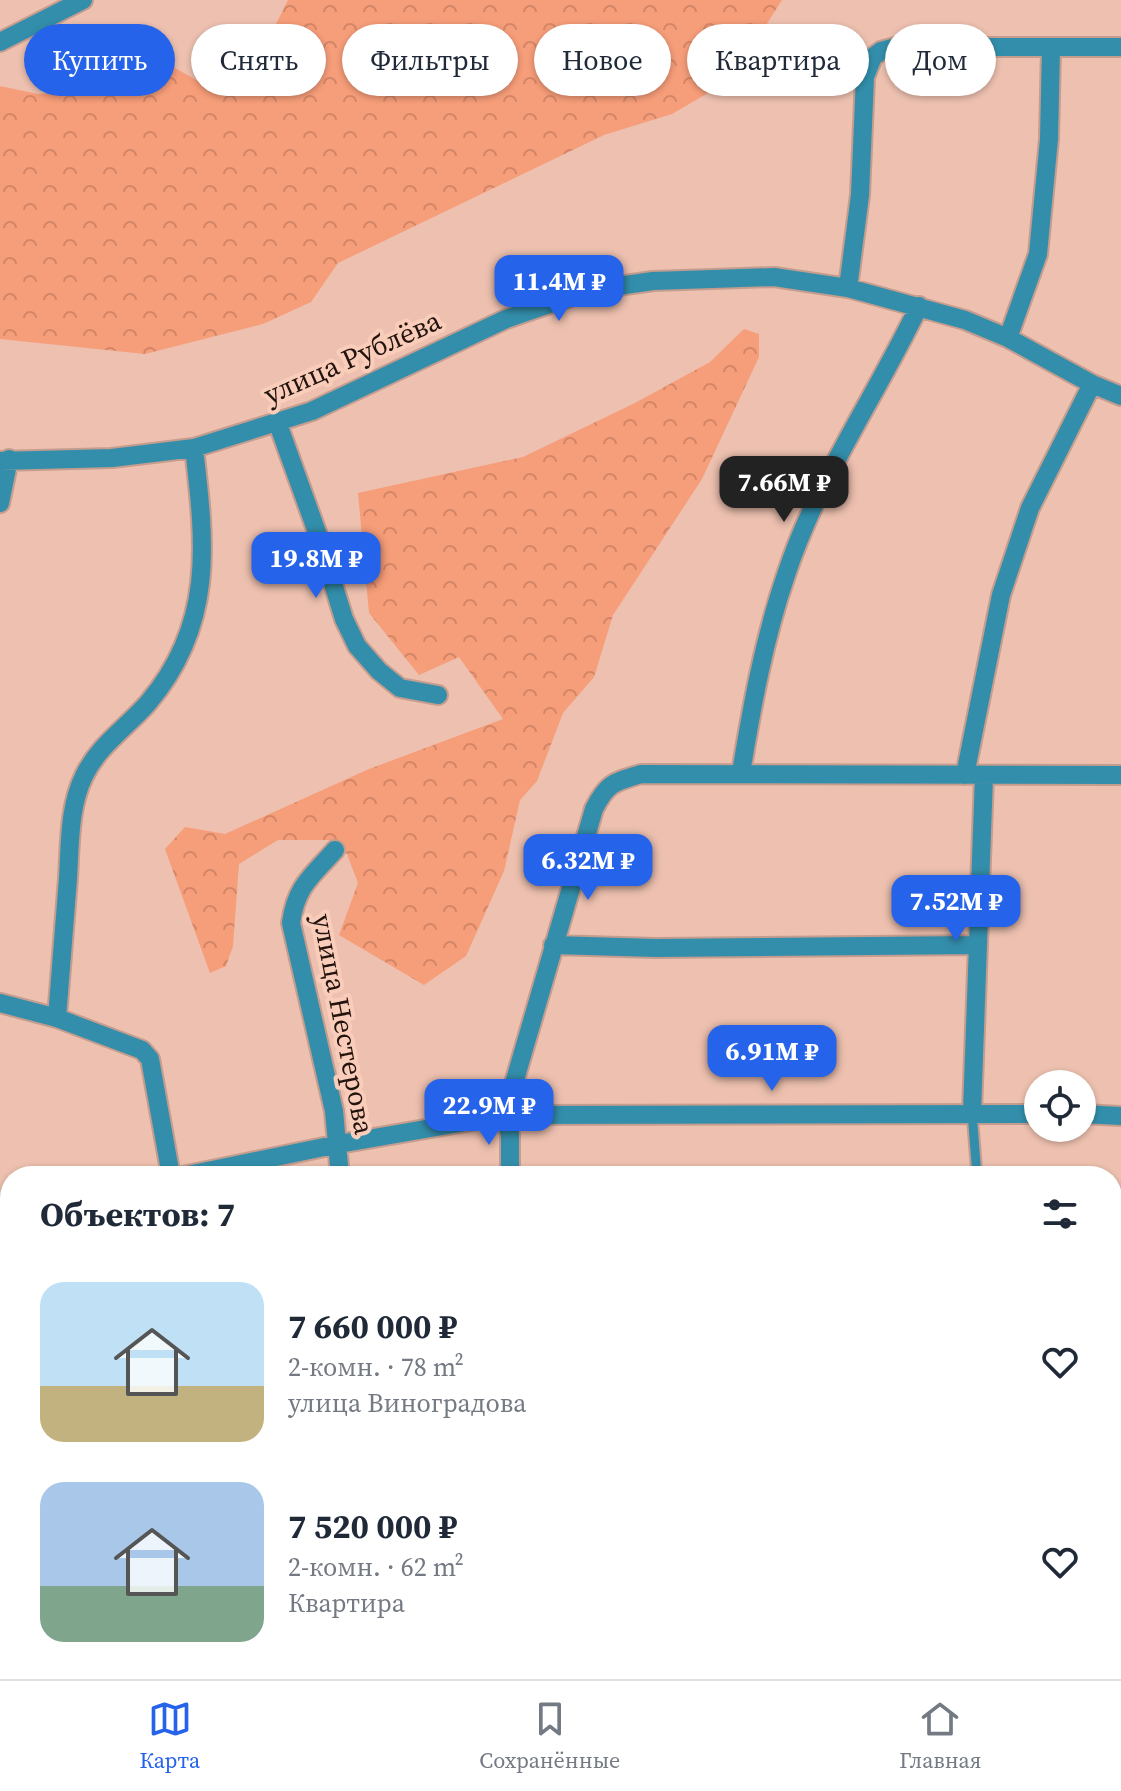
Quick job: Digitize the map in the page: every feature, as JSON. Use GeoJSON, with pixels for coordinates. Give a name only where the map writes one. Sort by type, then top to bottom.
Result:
{"type":"FeatureCollection","features":[{"type":"Feature","properties":{"kind":"street"},"geometry":{"type":"LineString","coordinates":[[0,42],[83,0]]}},
{"type":"Feature","properties":{"kind":"street"},"geometry":{"type":"LineString","coordinates":[[848,288],[860,195],[865,77],[873,57],[896,47],[1121,47]]}},
{"type":"Feature","properties":{"kind":"street"},"geometry":{"type":"LineString","coordinates":[[1008,338],[1038,254],[1049,139],[1051,48]]}},
{"type":"Feature","properties":{"kind":"street","name":"улица Рублёва"},"geometry":{"type":"LineString","coordinates":[[3,458],[112,458],[194,448],[278,424],[372,384],[506,319],[590,290],[653,281],[774,277],[848,288],[965,320],[1008,338],[1092,384],[1121,396]]}},
{"type":"Feature","properties":{"kind":"street"},"geometry":{"type":"LineString","coordinates":[[741,773],[755,690],[786,575],[817,500],[919,306]]}},
{"type":"Feature","properties":{"kind":"street"},"geometry":{"type":"LineString","coordinates":[[972,1112],[977,945],[974,776],[1001,595],[1030,508],[1092,384]]}},
{"type":"Feature","properties":{"kind":"street"},"geometry":{"type":"LineString","coordinates":[[278,424],[344,619],[357,646],[379,671],[400,688],[438,695]]}},
{"type":"Feature","properties":{"kind":"street"},"geometry":{"type":"LineString","coordinates":[[57,1018],[73,811],[83,778],[95,757],[148,703],[173,669],[190,635],[198,603],[202,555],[201,504],[194,448]]}},
{"type":"Feature","properties":{"kind":"street"},"geometry":{"type":"LineString","coordinates":[[0,503],[3,458]]}},
{"type":"Feature","properties":{"kind":"street"},"geometry":{"type":"LineString","coordinates":[[510,1166],[510,1135],[506,1115],[594,809],[602,792],[613,782],[641,774],[1121,775]]}},
{"type":"Feature","properties":{"kind":"street","name":"улица Нестерова"},"geometry":{"type":"LineString","coordinates":[[335,850],[302,886],[294,902],[291,923],[334,1111],[340,1166]]}},
{"type":"Feature","properties":{"kind":"street"},"geometry":{"type":"LineString","coordinates":[[553,945],[656,948],[977,945]]}},
{"type":"Feature","properties":{"kind":"street"},"geometry":{"type":"LineString","coordinates":[[0,1003],[57,1018],[142,1050],[150,1059],[169,1166]]}},
{"type":"Feature","properties":{"kind":"street"},"geometry":{"type":"LineString","coordinates":[[232,1166],[506,1115],[1024,1114]]}},
{"type":"Feature","properties":{"kind":"street"},"geometry":{"type":"LineString","coordinates":[[1096,1115],[1121,1116]]}},
{"type":"Feature","properties":{"kind":"lane"},"geometry":{"type":"LineString","coordinates":[[972,1112],[976,1166]]}},
{"type":"Feature","properties":{"kind":"green space"},"geometry":{"type":"Polygon","coordinates":[[[288,0],[782,0],[767,24],[687,24],[687,96],[703,96],[672,114],[604,135],[338,263],[311,302],[263,324],[145,354],[0,339],[0,86],[24,91],[24,96],[175,96],[175,68],[191,77],[191,96],[326,96],[326,24],[276,24],[288,0]]]}},
{"type":"Feature","properties":{"kind":"green space"},"geometry":{"type":"Polygon","coordinates":[[[744,329],[759,334],[759,357],[702,479],[613,615],[594,677],[563,713],[537,781],[520,800],[504,871],[466,956],[424,985],[339,935],[358,883],[347,854],[329,840],[278,840],[239,864],[233,946],[226,966],[210,973],[165,849],[185,827],[225,834],[369,769],[503,719],[459,657],[419,675],[369,613],[358,493],[523,457],[635,403],[710,362],[744,329]]]}}]}
